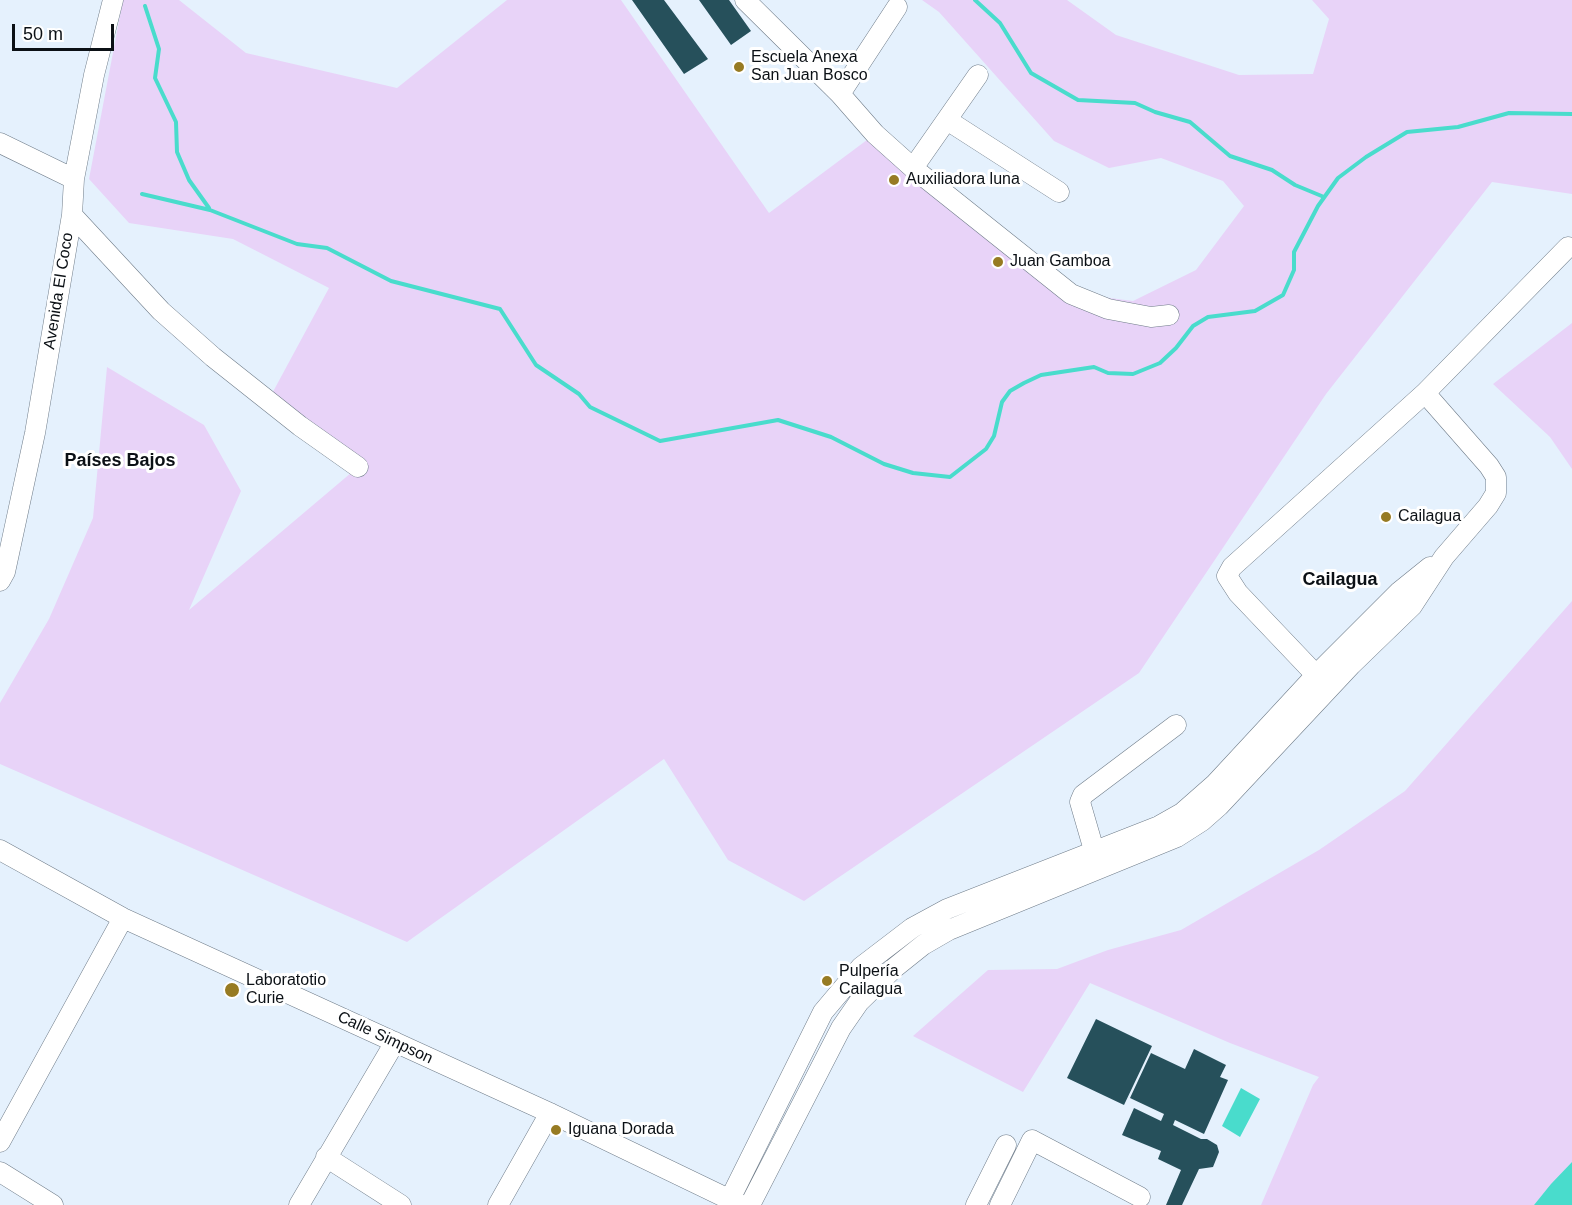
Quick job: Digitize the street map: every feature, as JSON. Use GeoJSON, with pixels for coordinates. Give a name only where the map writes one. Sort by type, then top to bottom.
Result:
{"type":"FeatureCollection","features":[{"type":"Feature","properties":{"kind":"street","name":"Avenida El Coco"},"geometry":{"type":"LineString","coordinates":[[2,574],[35,433],[72,215],[74,179],[94,75],[113,0]]}},
{"type":"Feature","properties":{"kind":"street"},"geometry":{"type":"LineString","coordinates":[[745,0],[840,94],[875,134],[913,168],[1071,294],[1108,309],[1151,317],[1169,315]]}},
{"type":"Feature","properties":{"kind":"street"},"geometry":{"type":"LineString","coordinates":[[840,94],[897,6]]}},
{"type":"Feature","properties":{"kind":"street"},"geometry":{"type":"LineString","coordinates":[[913,168],[978,75]]}},
{"type":"Feature","properties":{"kind":"street"},"geometry":{"type":"LineString","coordinates":[[947,120],[1059,192]]}},
{"type":"Feature","properties":{"kind":"street"},"geometry":{"type":"LineString","coordinates":[[0,143],[74,179]]}},
{"type":"Feature","properties":{"kind":"street"},"geometry":{"type":"LineString","coordinates":[[72,215],[161,311],[213,357],[300,426],[358,467]]}},
{"type":"Feature","properties":{"kind":"street"},"geometry":{"type":"LineString","coordinates":[[1316,675],[1238,593],[1227,576],[1232,567],[1425,393],[1568,248]]}},
{"type":"Feature","properties":{"kind":"street"},"geometry":{"type":"LineString","coordinates":[[735,1202],[823,1012],[861,967],[912,928],[947,909],[1177,837],[1202,821],[1219,806],[1345,660],[1399,592],[1444,556],[1488,506],[1496,493],[1496,477],[1425,393]]}},
{"type":"Feature","properties":{"kind":"street"},"geometry":{"type":"LineString","coordinates":[[750,1205],[841,1028],[859,1002],[886,975],[923,945],[949,930],[1097,861],[1182,813],[1215,784],[1316,675],[1345,660]]}},
{"type":"Feature","properties":{"kind":"street"},"geometry":{"type":"LineString","coordinates":[[1097,861],[1080,802],[1083,795],[1176,725]]}},
{"type":"Feature","properties":{"kind":"street","name":"Calle Simpson"},"geometry":{"type":"LineString","coordinates":[[0,850],[123,918],[550,1113],[735,1202]]}},
{"type":"Feature","properties":{"kind":"street"},"geometry":{"type":"LineString","coordinates":[[0,1143],[123,918]]}},
{"type":"Feature","properties":{"kind":"street"},"geometry":{"type":"LineString","coordinates":[[298,1205],[395,1042]]}},
{"type":"Feature","properties":{"kind":"street"},"geometry":{"type":"LineString","coordinates":[[797,1065],[817,1075]]}},
{"type":"Feature","properties":{"kind":"street"},"geometry":{"type":"LineString","coordinates":[[498,1205],[550,1113]]}},
{"type":"Feature","properties":{"kind":"street"},"geometry":{"type":"LineString","coordinates":[[1000,1205],[1032,1140],[1140,1197]]}},
{"type":"Feature","properties":{"kind":"street"},"geometry":{"type":"LineString","coordinates":[[976,1205],[1006,1145]]}},
{"type":"Feature","properties":{"kind":"street"},"geometry":{"type":"LineString","coordinates":[[326,1157],[401,1205]]}},
{"type":"Feature","properties":{"kind":"street"},"geometry":{"type":"LineString","coordinates":[[0,1172],[52,1205]]}},
{"type":"Feature","properties":{"kind":"shaded area"},"geometry":{"type":"Polygon","coordinates":[[[123,0],[179,0],[246,53],[397,88],[507,0],[621,0],[769,213],[875,134],[1071,293],[1133,301],[1196,270],[1244,206],[1223,181],[1161,158],[1109,168],[1054,141],[939,12],[922,0],[1067,0],[1116,35],[1239,75],[1313,74],[1329,19],[1312,0],[1572,0],[1572,194],[1492,182],[1326,394],[1139,673],[804,901],[728,860],[664,759],[407,942],[0,764],[0,703],[49,619],[93,518],[107,367],[204,425],[241,491],[189,610],[358,467],[268,401],[329,288],[233,239],[129,223],[89,179],[123,0]]]}},
{"type":"Feature","properties":{"kind":"shaded area"},"geometry":{"type":"Polygon","coordinates":[[[1572,323],[1572,469],[1550,437],[1493,384],[1572,323]]]}},
{"type":"Feature","properties":{"kind":"shaded area"},"geometry":{"type":"Polygon","coordinates":[[[1572,601],[1572,1162],[1534,1205],[1261,1205],[1313,1085],[1319,1077],[1230,1043],[1090,983],[1023,1092],[913,1036],[988,970],[1057,969],[1108,950],[1181,930],[1319,850],[1405,791],[1572,601]]]}},
{"type":"Feature","properties":{"kind":"shaded area"},"geometry":{"type":"Polygon","coordinates":[[[1241,1088],[1260,1099],[1240,1137],[1222,1126],[1241,1088]]]}},
{"type":"Feature","properties":{"kind":"shaded area"},"geometry":{"type":"Polygon","coordinates":[[[1572,1162],[1572,1205],[1534,1205],[1551,1184],[1572,1162]]]}},
{"type":"Feature","properties":{"kind":"building"},"geometry":{"type":"Polygon","coordinates":[[[632,0],[664,0],[708,59],[684,74],[632,0]]]}},
{"type":"Feature","properties":{"kind":"building"},"geometry":{"type":"Polygon","coordinates":[[[699,0],[729,0],[751,31],[731,45],[699,0]]]}},
{"type":"Feature","properties":{"kind":"building"},"geometry":{"type":"Polygon","coordinates":[[[1096,1019],[1152,1046],[1124,1105],[1067,1078],[1096,1019]]]}},
{"type":"Feature","properties":{"kind":"building"},"geometry":{"type":"Polygon","coordinates":[[[1194,1049],[1226,1065],[1220,1077],[1228,1080],[1204,1134],[1175,1120],[1173,1125],[1201,1139],[1207,1139],[1217,1145],[1219,1152],[1213,1167],[1199,1169],[1182,1205],[1166,1205],[1181,1170],[1158,1159],[1161,1151],[1122,1135],[1134,1108],[1161,1121],[1164,1114],[1130,1098],[1151,1053],[1185,1069],[1194,1049]]]}},
{"type":"Feature","properties":{"kind":"waterway"},"geometry":{"type":"LineString","coordinates":[[975,0],[1000,23],[1031,73],[1078,100],[1135,103],[1155,112],[1190,122],[1230,156],[1272,170],[1295,185],[1324,197]]}},
{"type":"Feature","properties":{"kind":"waterway"},"geometry":{"type":"LineString","coordinates":[[145,6],[159,49],[155,78],[176,122],[177,152],[189,180],[209,208]]}},
{"type":"Feature","properties":{"kind":"waterway"},"geometry":{"type":"LineString","coordinates":[[142,194],[210,210],[297,244],[327,248],[391,281],[500,309],[536,365],[579,394],[590,407],[660,441],[778,420],[831,437],[884,464],[913,473],[950,477],[986,449],[994,436],[1002,402],[1010,391],[1024,383],[1041,375],[1094,367],[1108,373],[1133,374],[1160,363],[1176,348],[1193,326],[1208,317],[1255,311],[1283,295],[1294,270],[1294,252],[1318,206],[1338,178],[1366,157],[1407,132],[1458,127],[1509,113],[1572,114]]}},
{"type":"Feature","properties":{"kind":"place","name":"Escuela Anexa San Juan Bosco"},"geometry":{"type":"Point","coordinates":[739,67]}},
{"type":"Feature","properties":{"kind":"place","name":"Auxiliadora luna"},"geometry":{"type":"Point","coordinates":[894,180]}},
{"type":"Feature","properties":{"kind":"place","name":"Juan Gamboa"},"geometry":{"type":"Point","coordinates":[998,262]}},
{"type":"Feature","properties":{"kind":"place","name":"Cailagua"},"geometry":{"type":"Point","coordinates":[1386,517]}},
{"type":"Feature","properties":{"kind":"place","name":"Pulpería Cailagua"},"geometry":{"type":"Point","coordinates":[827,981]}},
{"type":"Feature","properties":{"kind":"place","name":"Laboratotio Curie"},"geometry":{"type":"Point","coordinates":[232,990]}},
{"type":"Feature","properties":{"kind":"place","name":"Iguana Dorada"},"geometry":{"type":"Point","coordinates":[556,1130]}},
{"type":"Feature","properties":{"kind":"district","name":"Países Bajos"},"geometry":{"type":"Point","coordinates":[120,461]}},
{"type":"Feature","properties":{"kind":"district","name":"Cailagua"},"geometry":{"type":"Point","coordinates":[1340,580]}}]}
